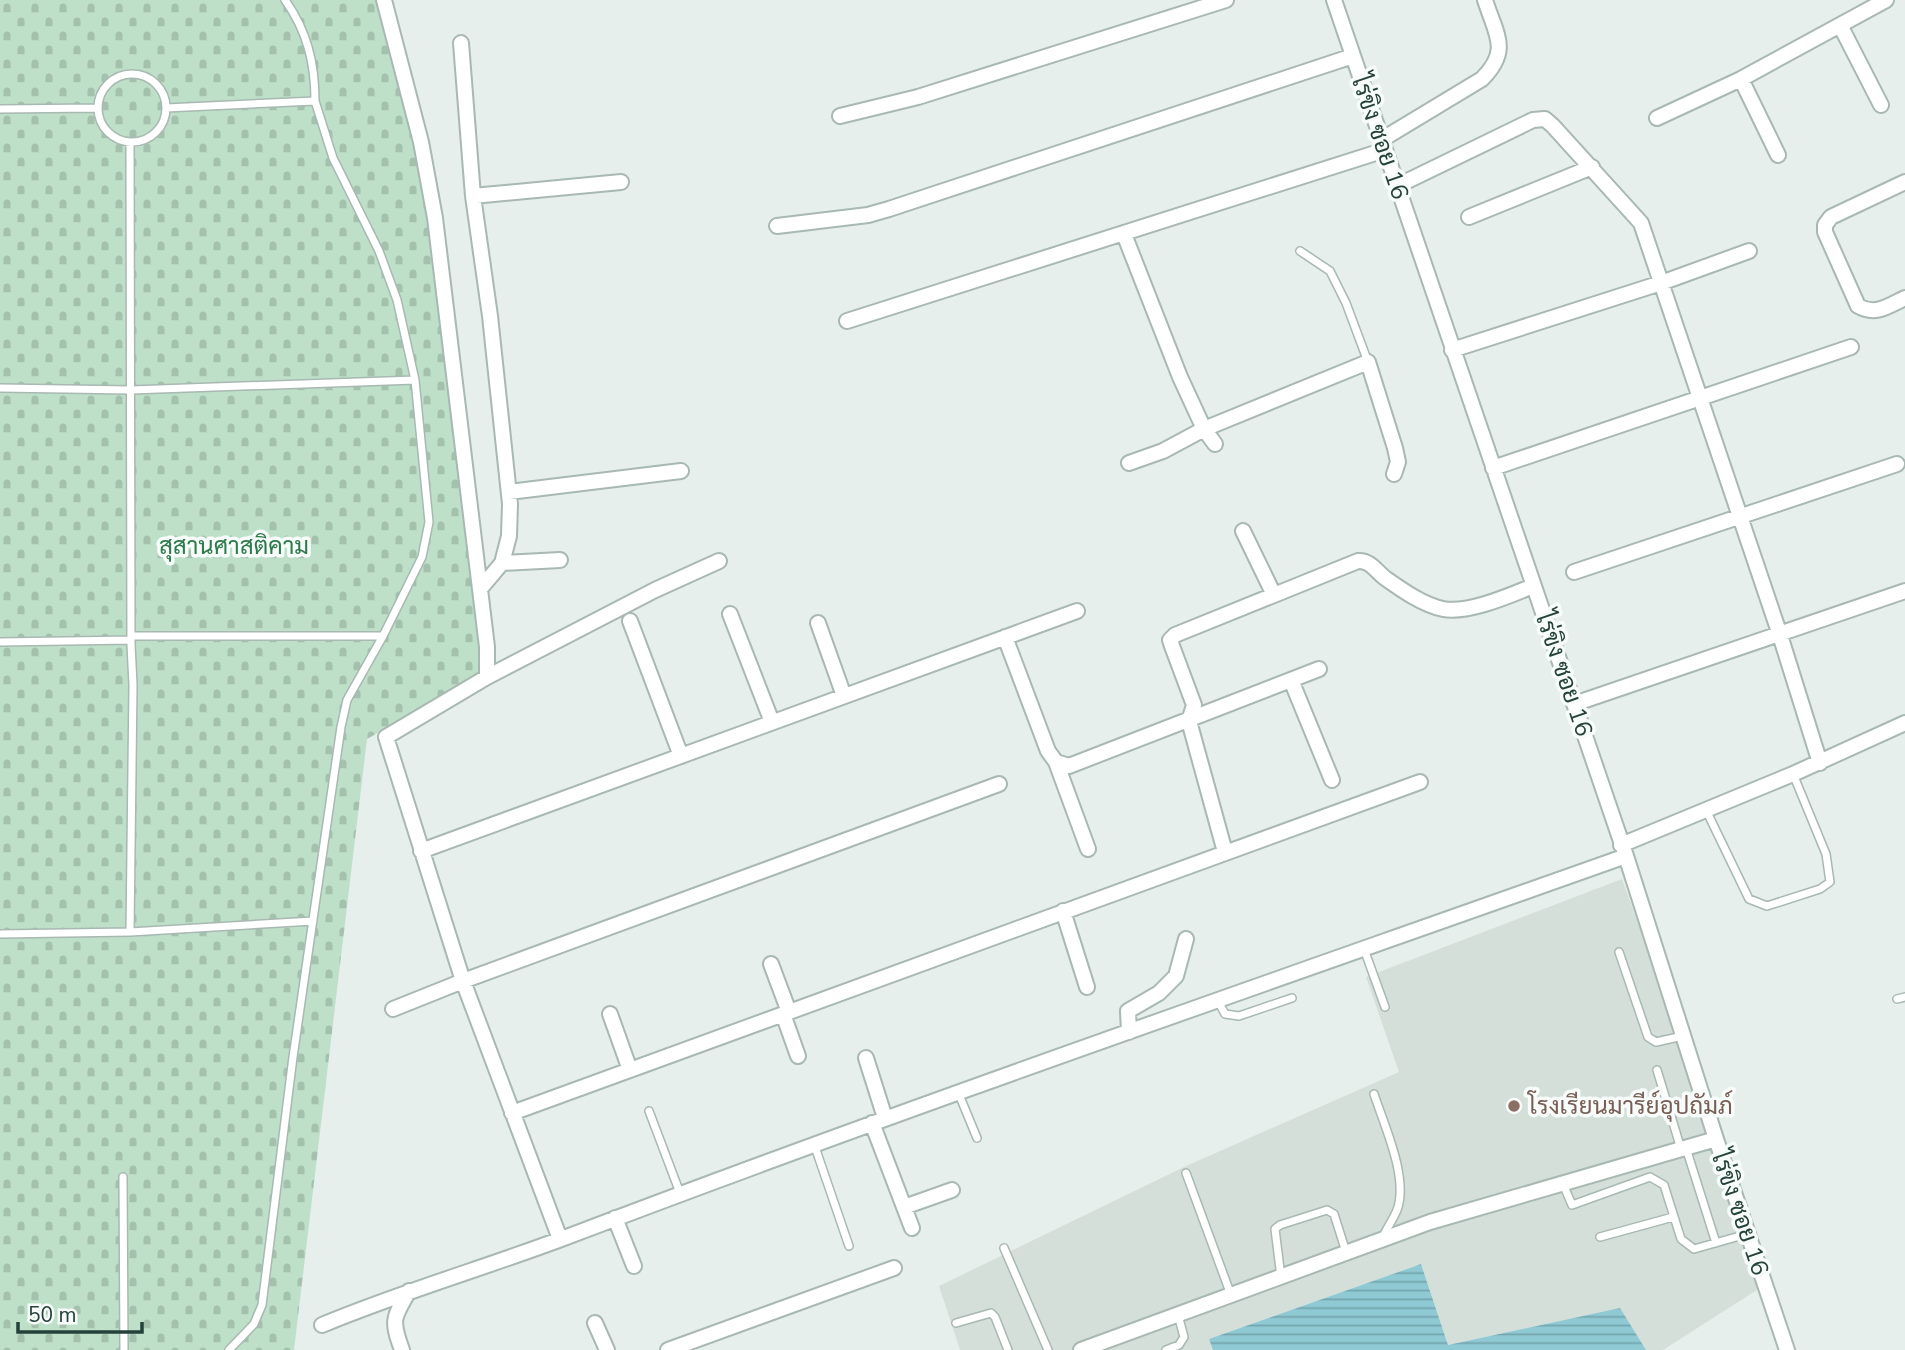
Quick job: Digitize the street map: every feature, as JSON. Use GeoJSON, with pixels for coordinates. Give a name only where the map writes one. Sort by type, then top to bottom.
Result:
{"type":"FeatureCollection","features":[{"type":"Feature","properties":{"kind":"street"},"geometry":{"type":"LineString","coordinates":[[384,0],[421,142],[435,218],[487,647],[487,677]]}},
{"type":"Feature","properties":{"kind":"street"},"geometry":{"type":"LineString","coordinates":[[839,116],[918,97],[1226,0]]}},
{"type":"Feature","properties":{"kind":"street","name":"ไร่ขิง ซอย 16"},"geometry":{"type":"LineString","coordinates":[[1334,0],[1623,850],[1787,1350]]}},
{"type":"Feature","properties":{"kind":"street"},"geometry":{"type":"LineString","coordinates":[[846,321],[1124,234],[1383,145],[1482,79],[1495,66],[1499,55],[1498,40],[1485,0]]}},
{"type":"Feature","properties":{"kind":"street"},"geometry":{"type":"LineString","coordinates":[[1657,118],[1741,79],[1886,0]]}},
{"type":"Feature","properties":{"kind":"street"},"geometry":{"type":"LineString","coordinates":[[1840,25],[1881,105]]}},
{"type":"Feature","properties":{"kind":"street"},"geometry":{"type":"LineString","coordinates":[[461,43],[473,197],[490,316],[509,492],[509,537],[502,563],[480,589]]}},
{"type":"Feature","properties":{"kind":"street"},"geometry":{"type":"LineString","coordinates":[[776,226],[868,215],[890,209],[1353,56]]}},
{"type":"Feature","properties":{"kind":"street"},"geometry":{"type":"LineString","coordinates":[[1741,79],[1778,155]]}},
{"type":"Feature","properties":{"kind":"street"},"geometry":{"type":"LineString","coordinates":[[1397,186],[1533,120],[1545,119],[1641,223],[1780,635],[1820,763]]}},
{"type":"Feature","properties":{"kind":"street"},"geometry":{"type":"LineString","coordinates":[[1469,217],[1592,167]]}},
{"type":"Feature","properties":{"kind":"street"},"geometry":{"type":"LineString","coordinates":[[473,197],[621,182]]}},
{"type":"Feature","properties":{"kind":"street"},"geometry":{"type":"LineString","coordinates":[[1905,182],[1831,218],[1825,225],[1825,232],[1858,306],[1867,311],[1878,311],[1905,298]]}},
{"type":"Feature","properties":{"kind":"street"},"geometry":{"type":"LineString","coordinates":[[1124,234],[1180,377],[1204,429],[1215,444]]}},
{"type":"Feature","properties":{"kind":"street"},"geometry":{"type":"LineString","coordinates":[[1452,350],[1661,283],[1749,251]]}},
{"type":"Feature","properties":{"kind":"street"},"geometry":{"type":"LineString","coordinates":[[1493,468],[1852,346]]}},
{"type":"Feature","properties":{"kind":"street"},"geometry":{"type":"LineString","coordinates":[[1129,463],[1163,450],[1204,429],[1368,362],[1395,448],[1398,461],[1394,474]]}},
{"type":"Feature","properties":{"kind":"street"},"geometry":{"type":"LineString","coordinates":[[1574,572],[1897,464]]}},
{"type":"Feature","properties":{"kind":"street"},"geometry":{"type":"LineString","coordinates":[[509,492],[681,471]]}},
{"type":"Feature","properties":{"kind":"street"},"geometry":{"type":"LineString","coordinates":[[1243,531],[1274,595]]}},
{"type":"Feature","properties":{"kind":"street"},"geometry":{"type":"LineString","coordinates":[[502,563],[560,560]]}},
{"type":"Feature","properties":{"kind":"street"},"geometry":{"type":"LineString","coordinates":[[560,1239],[463,981],[386,737],[487,677],[655,590],[719,561]]}},
{"type":"Feature","properties":{"kind":"street"},"geometry":{"type":"LineString","coordinates":[[1225,852],[1189,720],[1194,705],[1170,640],[1175,635],[1363,561],[1415,597],[1446,610],[1495,602],[1533,586]]}},
{"type":"Feature","properties":{"kind":"street"},"geometry":{"type":"LineString","coordinates":[[1574,704],[1905,591]]}},
{"type":"Feature","properties":{"kind":"street"},"geometry":{"type":"LineString","coordinates":[[421,851],[1077,611]]}},
{"type":"Feature","properties":{"kind":"street"},"geometry":{"type":"LineString","coordinates":[[730,614],[772,722]]}},
{"type":"Feature","properties":{"kind":"street"},"geometry":{"type":"LineString","coordinates":[[630,621],[681,756]]}},
{"type":"Feature","properties":{"kind":"street"},"geometry":{"type":"LineString","coordinates":[[818,623],[844,696]]}},
{"type":"Feature","properties":{"kind":"street"},"geometry":{"type":"LineString","coordinates":[[1005,637],[1088,849]]}},
{"type":"Feature","properties":{"kind":"street"},"geometry":{"type":"LineString","coordinates":[[1056,762],[1069,766],[1079,763],[1319,669]]}},
{"type":"Feature","properties":{"kind":"street"},"geometry":{"type":"LineString","coordinates":[[1291,680],[1332,780]]}},
{"type":"Feature","properties":{"kind":"street"},"geometry":{"type":"LineString","coordinates":[[322,1325],[814,1144],[1364,948],[1623,850],[1706,810],[1820,763],[1905,723]]}},
{"type":"Feature","properties":{"kind":"street"},"geometry":{"type":"LineString","coordinates":[[512,1113],[1420,782]]}},
{"type":"Feature","properties":{"kind":"street"},"geometry":{"type":"LineString","coordinates":[[393,1009],[999,784]]}},
{"type":"Feature","properties":{"kind":"street"},"geometry":{"type":"LineString","coordinates":[[1063,911],[1087,987]]}},
{"type":"Feature","properties":{"kind":"street"},"geometry":{"type":"LineString","coordinates":[[1129,1032],[1128,1011],[1159,993],[1176,976],[1186,939]]}},
{"type":"Feature","properties":{"kind":"street"},"geometry":{"type":"LineString","coordinates":[[771,964],[798,1056]]}},
{"type":"Feature","properties":{"kind":"street"},"geometry":{"type":"LineString","coordinates":[[610,1014],[629,1070]]}},
{"type":"Feature","properties":{"kind":"street"},"geometry":{"type":"LineString","coordinates":[[866,1058],[878,1121],[912,1228]]}},
{"type":"Feature","properties":{"kind":"street"},"geometry":{"type":"LineString","coordinates":[[1081,1350],[1105,1346],[1230,1295],[1430,1222],[1716,1139]]}},
{"type":"Feature","properties":{"kind":"street"},"geometry":{"type":"LineString","coordinates":[[904,1207],[952,1190]]}},
{"type":"Feature","properties":{"kind":"street"},"geometry":{"type":"LineString","coordinates":[[615,1218],[634,1266]]}},
{"type":"Feature","properties":{"kind":"street"},"geometry":{"type":"LineString","coordinates":[[668,1350],[894,1268]]}},
{"type":"Feature","properties":{"kind":"street"},"geometry":{"type":"LineString","coordinates":[[402,1350],[394,1328],[395,1317],[409,1291]]}},
{"type":"Feature","properties":{"kind":"street"},"geometry":{"type":"LineString","coordinates":[[595,1323],[607,1350]]}},
{"type":"Feature","properties":{"kind":"lane"},"geometry":{"type":"LineString","coordinates":[[229,1350],[254,1324],[262,1305],[293,1057],[347,700],[383,636],[422,557],[429,522],[415,380],[397,300],[379,251],[333,158],[315,101],[315,71],[299,20],[285,0]]}},
{"type":"Feature","properties":{"kind":"lane"},"geometry":{"type":"LineString","coordinates":[[127,74],[150,78],[159,86],[166,108],[164,122],[156,133],[144,140],[130,143],[110,135],[102,127],[96,108],[106,84],[127,74]]}},
{"type":"Feature","properties":{"kind":"lane"},"geometry":{"type":"LineString","coordinates":[[166,108],[315,101]]}},
{"type":"Feature","properties":{"kind":"lane"},"geometry":{"type":"LineString","coordinates":[[0,109],[96,108]]}},
{"type":"Feature","properties":{"kind":"lane"},"geometry":{"type":"LineString","coordinates":[[130,143],[133,685],[130,932]]}},
{"type":"Feature","properties":{"kind":"lane"},"geometry":{"type":"LineString","coordinates":[[1300,251],[1330,271],[1346,303],[1368,362]]}},
{"type":"Feature","properties":{"kind":"lane"},"geometry":{"type":"LineString","coordinates":[[0,388],[131,390],[415,380]]}},
{"type":"Feature","properties":{"kind":"lane"},"geometry":{"type":"LineString","coordinates":[[0,642],[383,636]]}},
{"type":"Feature","properties":{"kind":"lane"},"geometry":{"type":"LineString","coordinates":[[1706,810],[1749,899],[1767,906],[1820,889],[1830,882],[1826,853],[1793,774]]}},
{"type":"Feature","properties":{"kind":"lane"},"geometry":{"type":"LineString","coordinates":[[0,934],[130,932],[313,922]]}},
{"type":"Feature","properties":{"kind":"lane"},"geometry":{"type":"LineString","coordinates":[[1364,948],[1385,1007]]}},
{"type":"Feature","properties":{"kind":"lane"},"geometry":{"type":"LineString","coordinates":[[1619,952],[1648,1037],[1656,1042],[1683,1036]]}},
{"type":"Feature","properties":{"kind":"lane"},"geometry":{"type":"LineString","coordinates":[[1217,1000],[1225,1014],[1239,1016],[1292,998]]}},
{"type":"Feature","properties":{"kind":"lane"},"geometry":{"type":"LineString","coordinates":[[1657,1070],[1716,1243]]}},
{"type":"Feature","properties":{"kind":"lane"},"geometry":{"type":"LineString","coordinates":[[958,1092],[977,1138]]}},
{"type":"Feature","properties":{"kind":"lane"},"geometry":{"type":"LineString","coordinates":[[1374,1094],[1396,1162],[1400,1195],[1397,1209],[1382,1240]]}},
{"type":"Feature","properties":{"kind":"lane"},"geometry":{"type":"LineString","coordinates":[[649,1111],[680,1193]]}},
{"type":"Feature","properties":{"kind":"lane"},"geometry":{"type":"LineString","coordinates":[[814,1144],[849,1246]]}},
{"type":"Feature","properties":{"kind":"lane"},"geometry":{"type":"LineString","coordinates":[[1186,1173],[1230,1295]]}},
{"type":"Feature","properties":{"kind":"lane"},"geometry":{"type":"LineString","coordinates":[[123,1177],[124,1350]]}},
{"type":"Feature","properties":{"kind":"lane"},"geometry":{"type":"LineString","coordinates":[[1563,1184],[1572,1205],[1650,1177],[1664,1185],[1681,1239],[1694,1249],[1747,1234]]}},
{"type":"Feature","properties":{"kind":"lane"},"geometry":{"type":"LineString","coordinates":[[1281,1277],[1274,1236],[1275,1229],[1280,1225],[1331,1211],[1346,1253]]}},
{"type":"Feature","properties":{"kind":"lane"},"geometry":{"type":"LineString","coordinates":[[1600,1237],[1673,1217]]}},
{"type":"Feature","properties":{"kind":"lane"},"geometry":{"type":"LineString","coordinates":[[1004,1248],[1048,1350]]}},
{"type":"Feature","properties":{"kind":"lane"},"geometry":{"type":"LineString","coordinates":[[956,1322],[990,1313],[995,1317],[1007,1350]]}},
{"type":"Feature","properties":{"kind":"lane"},"geometry":{"type":"LineString","coordinates":[[1166,1350],[1179,1346],[1184,1337],[1178,1315]]}},
{"type":"Feature","properties":{"kind":"shaded area","name":"โรงเรียนมารีย์อุปถัมภ์"},"geometry":{"type":"Polygon","coordinates":[[[1622,879],[1716,1139],[1760,1288],[1663,1350],[1646,1350],[1620,1309],[1448,1345],[1421,1264],[1209,1339],[1213,1350],[960,1350],[939,1286],[1184,1167],[1399,1072],[1366,977],[1622,879]]]}},
{"type":"Feature","properties":{"kind":"green space","name":"สุสานศาสติคาม"},"geometry":{"type":"Polygon","coordinates":[[[0,0],[377,0],[426,182],[484,656],[477,677],[367,739],[294,1350],[0,1350],[0,0]]]}},
{"type":"Feature","properties":{"kind":"water"},"geometry":{"type":"Polygon","coordinates":[[[1421,1264],[1448,1345],[1620,1308],[1646,1350],[1213,1350],[1209,1339],[1421,1264]]]}},
{"type":"Feature","properties":{"kind":"place","name":"โรงเรียนมารีย์อุปถัมภ์"},"geometry":{"type":"Point","coordinates":[1514,1106]}}]}
